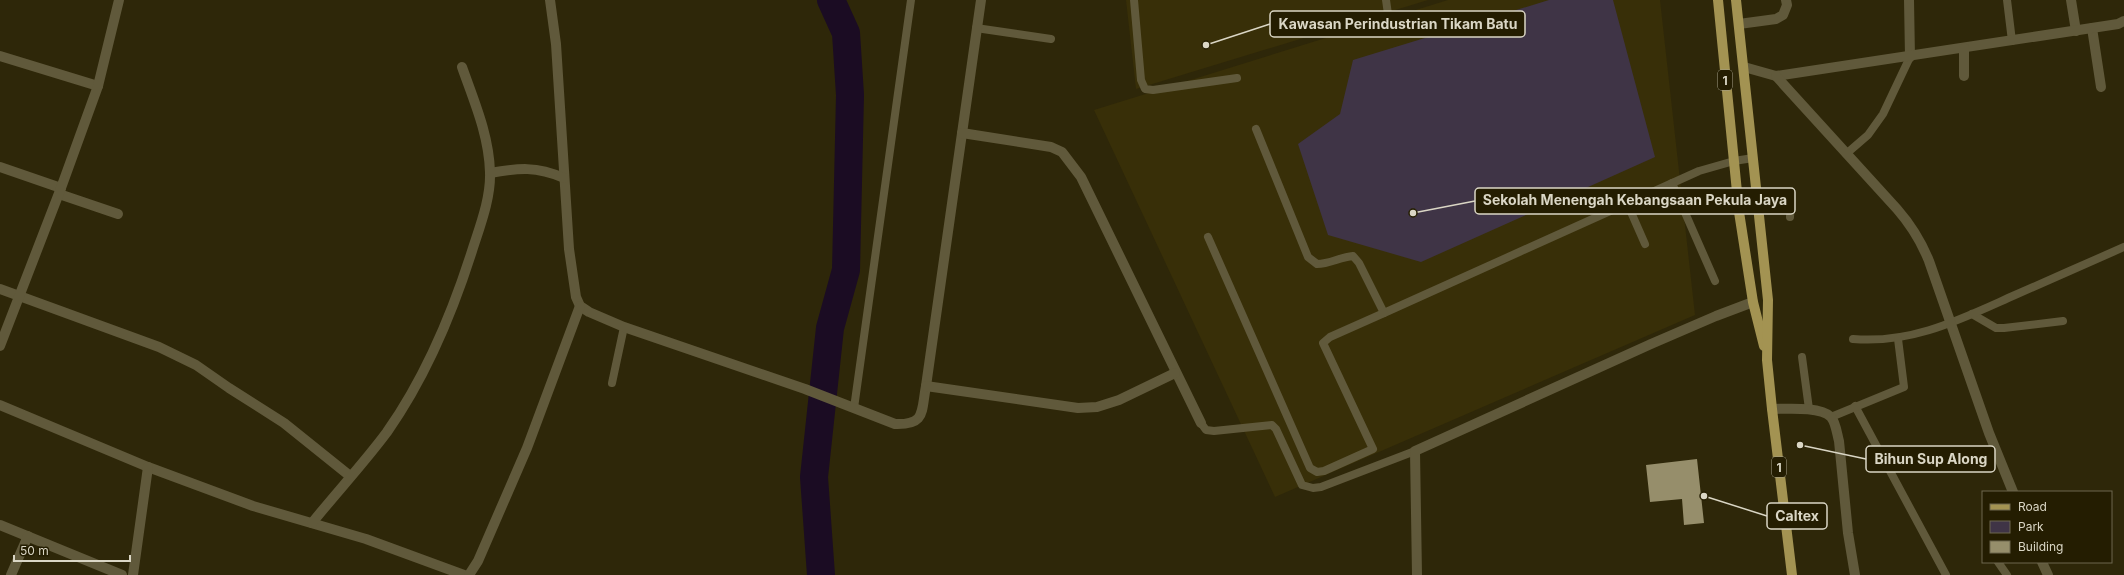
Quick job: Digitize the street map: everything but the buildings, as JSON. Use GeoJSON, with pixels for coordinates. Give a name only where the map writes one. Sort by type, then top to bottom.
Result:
{"type":"FeatureCollection","features":[{"type":"Feature","properties":{"kind":"main road","name":"1"},"geometry":{"type":"LineString","coordinates":[[1718,0],[1739,212],[1753,302],[1767,360]]}},
{"type":"Feature","properties":{"kind":"main road","name":"1"},"geometry":{"type":"LineString","coordinates":[[1736,0],[1768,300],[1767,360],[1792,575]]}},
{"type":"Feature","properties":{"kind":"street"},"geometry":{"type":"LineString","coordinates":[[0,346],[60,191],[98,86],[119,0]]}},
{"type":"Feature","properties":{"kind":"street"},"geometry":{"type":"LineString","coordinates":[[550,0],[556,44],[564,178],[572,272],[576,298],[580,306],[589,312],[624,327],[805,389],[894,424],[913,423],[921,416],[981,0]]}},
{"type":"Feature","properties":{"kind":"street"},"geometry":{"type":"LineString","coordinates":[[1739,24],[1776,19],[1784,15],[1787,5],[1786,0]]}},
{"type":"Feature","properties":{"kind":"street"},"geometry":{"type":"LineString","coordinates":[[1909,0],[1910,56]]}},
{"type":"Feature","properties":{"kind":"street"},"geometry":{"type":"LineString","coordinates":[[2071,0],[2076,31]]}},
{"type":"Feature","properties":{"kind":"street"},"geometry":{"type":"LineString","coordinates":[[1744,67],[1776,76],[2076,31],[2118,24],[2124,21]]}},
{"type":"Feature","properties":{"kind":"street"},"geometry":{"type":"LineString","coordinates":[[2092,28],[2101,87]]}},
{"type":"Feature","properties":{"kind":"street"},"geometry":{"type":"LineString","coordinates":[[1964,48],[1964,76]]}},
{"type":"Feature","properties":{"kind":"street"},"geometry":{"type":"LineString","coordinates":[[0,56],[98,86]]}},
{"type":"Feature","properties":{"kind":"street"},"geometry":{"type":"LineString","coordinates":[[312,523],[386,432],[410,396],[434,349],[459,291],[474,246],[487,202],[490,173],[488,146],[462,67]]}},
{"type":"Feature","properties":{"kind":"street"},"geometry":{"type":"LineString","coordinates":[[1776,76],[1911,225],[1929,260],[1989,433],[2013,491]]}},
{"type":"Feature","properties":{"kind":"street"},"geometry":{"type":"LineString","coordinates":[[962,133],[1051,147],[1062,152],[1081,177],[1175,373],[1201,423]]}},
{"type":"Feature","properties":{"kind":"street"},"geometry":{"type":"LineString","coordinates":[[0,167],[118,214]]}},
{"type":"Feature","properties":{"kind":"street"},"geometry":{"type":"LineString","coordinates":[[490,173],[514,169],[534,168],[547,171],[564,178]]}},
{"type":"Feature","properties":{"kind":"street"},"geometry":{"type":"LineString","coordinates":[[0,289],[159,346],[196,365],[284,423],[350,476]]}},
{"type":"Feature","properties":{"kind":"street"},"geometry":{"type":"LineString","coordinates":[[1417,575],[1415,451],[1658,341],[1753,302]]}},
{"type":"Feature","properties":{"kind":"street"},"geometry":{"type":"LineString","coordinates":[[469,575],[478,561],[527,448],[580,306]]}},
{"type":"Feature","properties":{"kind":"street"},"geometry":{"type":"LineString","coordinates":[[926,386],[1078,408],[1097,408],[1119,400],[1175,373]]}},
{"type":"Feature","properties":{"kind":"street"},"geometry":{"type":"LineString","coordinates":[[0,405],[148,467],[253,506],[366,539],[464,575]]}},
{"type":"Feature","properties":{"kind":"street"},"geometry":{"type":"LineString","coordinates":[[1772,409],[1809,410],[1822,412],[1831,417],[1837,430],[1839,441],[1848,534],[1856,575]]}},
{"type":"Feature","properties":{"kind":"street"},"geometry":{"type":"LineString","coordinates":[[133,575],[148,467]]}},
{"type":"Feature","properties":{"kind":"street"},"geometry":{"type":"LineString","coordinates":[[0,525],[122,575]]}},
{"type":"Feature","properties":{"kind":"street"},"geometry":{"type":"LineString","coordinates":[[11,575],[28,536]]}},
{"type":"Feature","properties":{"kind":"street"},"geometry":{"type":"LineString","coordinates":[[2042,563],[2048,575]]}},
{"type":"Feature","properties":{"kind":"lane"},"geometry":{"type":"LineString","coordinates":[[854,408],[911,0]]}},
{"type":"Feature","properties":{"kind":"lane"},"geometry":{"type":"LineString","coordinates":[[1134,0],[1141,80],[1145,89],[1153,90],[1237,78]]}},
{"type":"Feature","properties":{"kind":"lane"},"geometry":{"type":"LineString","coordinates":[[1386,0],[1388,14]]}},
{"type":"Feature","properties":{"kind":"lane"},"geometry":{"type":"LineString","coordinates":[[2007,0],[2012,40]]}},
{"type":"Feature","properties":{"kind":"lane"},"geometry":{"type":"LineString","coordinates":[[976,28],[1051,39]]}},
{"type":"Feature","properties":{"kind":"lane"},"geometry":{"type":"LineString","coordinates":[[1846,154],[1868,135],[1883,114],[1910,56]]}},
{"type":"Feature","properties":{"kind":"lane"},"geometry":{"type":"LineString","coordinates":[[1256,129],[1308,257],[1317,264],[1326,264],[1342,256],[1352,256],[1359,263],[1384,312]]}},
{"type":"Feature","properties":{"kind":"lane"},"geometry":{"type":"LineString","coordinates":[[1208,237],[1310,468],[1317,472],[1324,471],[1373,449],[1323,343],[1330,337],[1699,171],[1734,161],[1753,158]]}},
{"type":"Feature","properties":{"kind":"lane"},"geometry":{"type":"LineString","coordinates":[[1672,183],[1715,281]]}},
{"type":"Feature","properties":{"kind":"lane"},"geometry":{"type":"LineString","coordinates":[[1757,194],[1785,192],[1790,194],[1790,218]]}},
{"type":"Feature","properties":{"kind":"lane"},"geometry":{"type":"LineString","coordinates":[[1627,203],[1645,244]]}},
{"type":"Feature","properties":{"kind":"lane"},"geometry":{"type":"LineString","coordinates":[[1852,339],[1876,341],[1898,339],[1950,324],[2124,247]]}},
{"type":"Feature","properties":{"kind":"lane"},"geometry":{"type":"LineString","coordinates":[[1972,314],[1996,328],[2063,321]]}},
{"type":"Feature","properties":{"kind":"lane"},"geometry":{"type":"LineString","coordinates":[[612,383],[624,327]]}},
{"type":"Feature","properties":{"kind":"lane"},"geometry":{"type":"LineString","coordinates":[[1831,417],[1904,387],[1898,339]]}},
{"type":"Feature","properties":{"kind":"lane"},"geometry":{"type":"LineString","coordinates":[[1802,357],[1809,410]]}},
{"type":"Feature","properties":{"kind":"lane"},"geometry":{"type":"LineString","coordinates":[[1855,406],[1946,575]]}},
{"type":"Feature","properties":{"kind":"lane"},"geometry":{"type":"LineString","coordinates":[[1201,423],[1206,430],[1214,431],[1272,425],[1276,429],[1302,485],[1312,488],[1321,487],[1415,451]]}},
{"type":"Feature","properties":{"kind":"lane"},"geometry":{"type":"LineString","coordinates":[[1999,563],[2007,575]]}},
{"type":"Feature","properties":{"kind":"shaded area"},"geometry":{"type":"Polygon","coordinates":[[[1126,0],[1428,0],[1136,89],[1126,0]]]}},
{"type":"Feature","properties":{"kind":"shaded area"},"geometry":{"type":"Polygon","coordinates":[[[1448,0],[1660,0],[1695,315],[1275,497],[1094,110],[1448,0]]]}},
{"type":"Feature","properties":{"kind":"green space"},"geometry":{"type":"Polygon","coordinates":[[[1549,0],[1613,0],[1655,157],[1421,262],[1328,235],[1298,144],[1340,114],[1353,60],[1549,0]]]}},
{"type":"Feature","properties":{"kind":"waterway"},"geometry":{"type":"LineString","coordinates":[[821,575],[814,477],[830,328],[846,270],[850,95],[846,33],[831,0]]}},
{"type":"Feature","properties":{"kind":"place","name":"Kawasan Perindustrian Tikam Batu"},"geometry":{"type":"Point","coordinates":[1206,45]}},
{"type":"Feature","properties":{"kind":"place","name":"Sekolah Menengah Kebangsaan Pekula Jaya"},"geometry":{"type":"Point","coordinates":[1413,213]}},
{"type":"Feature","properties":{"kind":"place","name":"Bihun Sup Along"},"geometry":{"type":"Point","coordinates":[1800,445]}},
{"type":"Feature","properties":{"kind":"place","name":"Caltex"},"geometry":{"type":"Point","coordinates":[1704,496]}}]}
